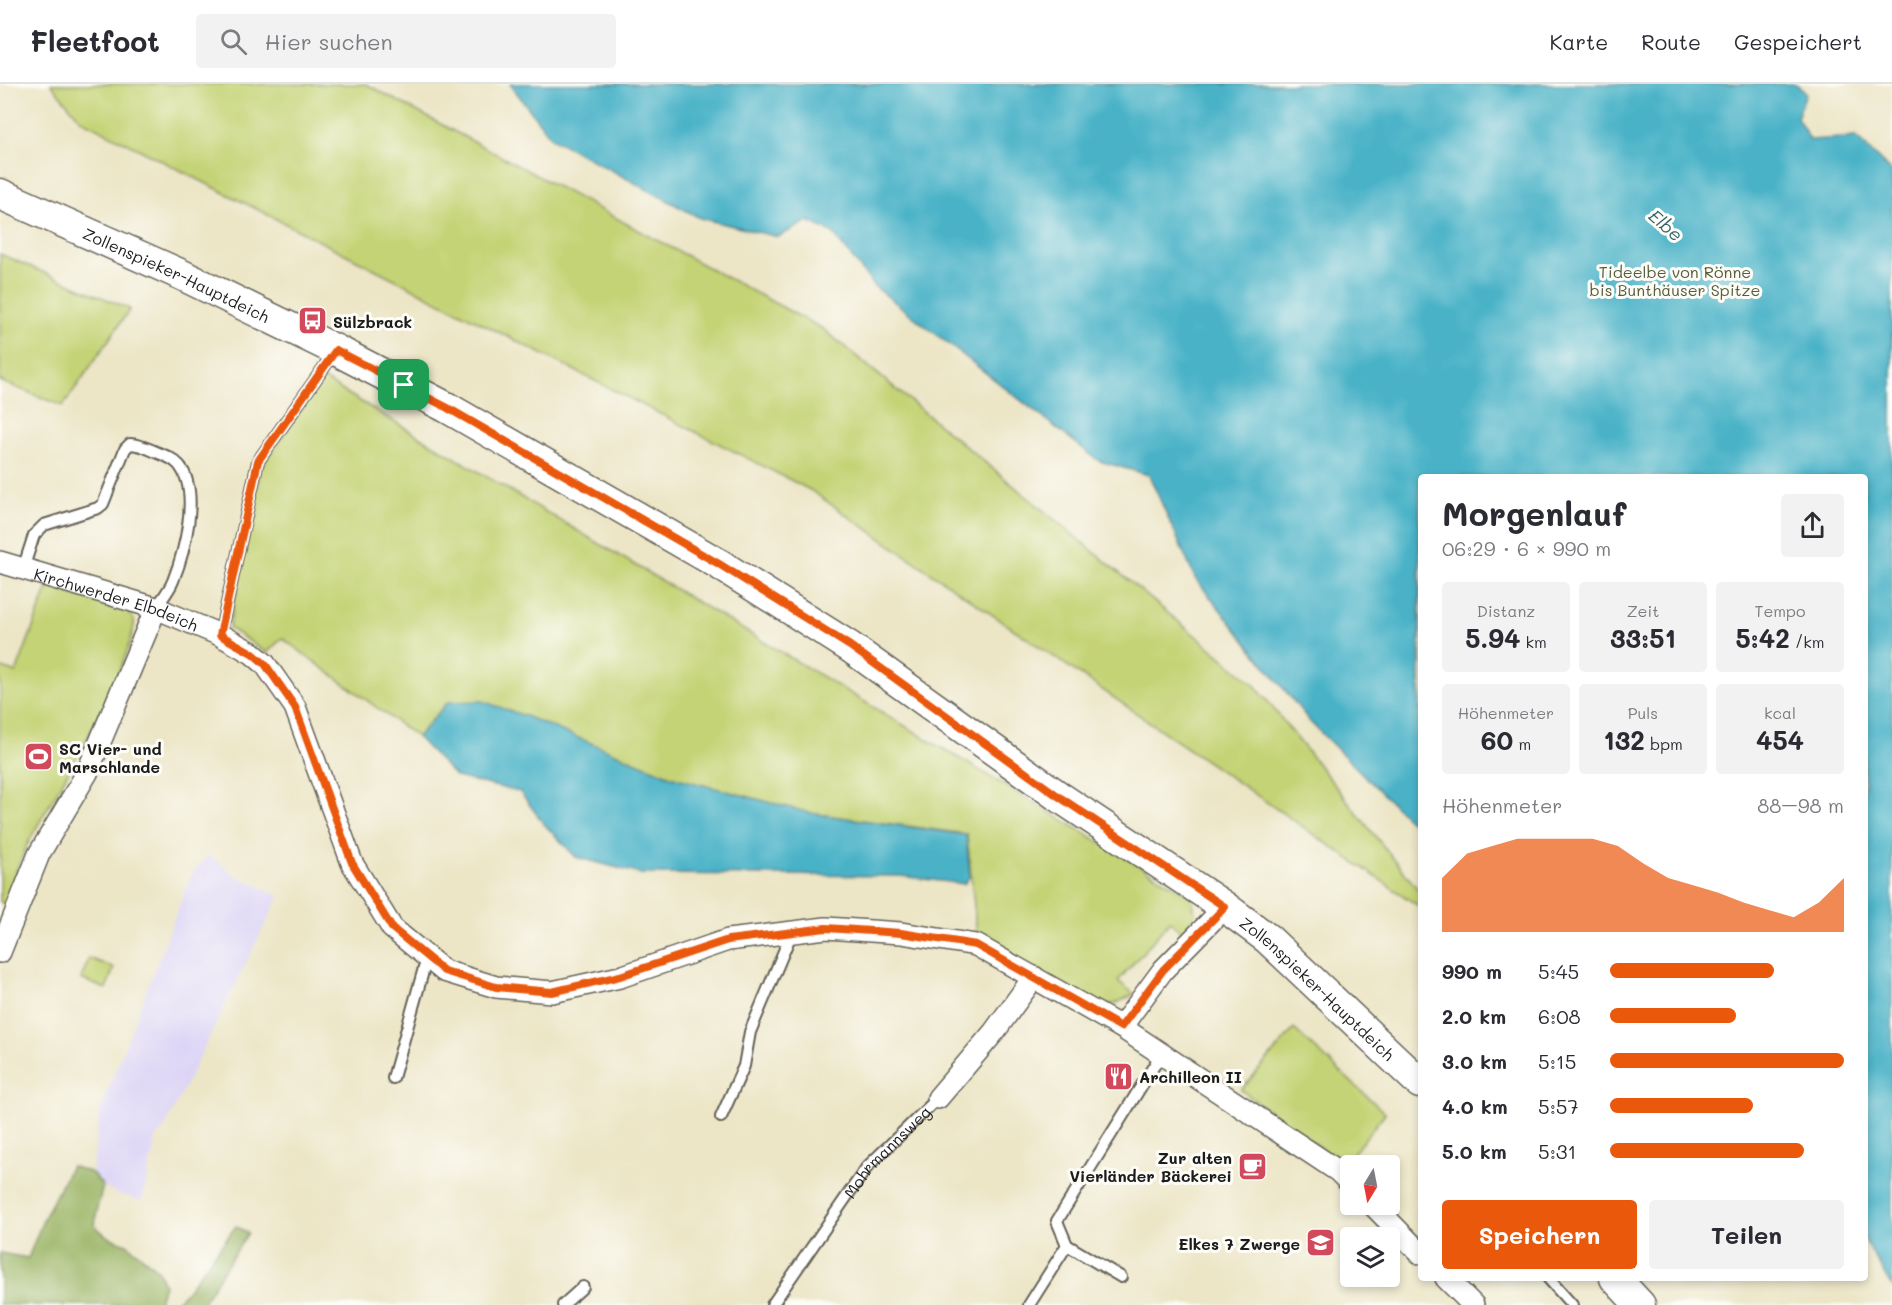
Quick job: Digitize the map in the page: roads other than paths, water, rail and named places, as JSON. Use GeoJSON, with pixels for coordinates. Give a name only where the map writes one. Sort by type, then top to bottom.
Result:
{"type":"FeatureCollection","features":[{"type":"Feature","properties":{"kind":"street","name":"Zollenspieker-Hauptdeich"},"geometry":{"type":"LineString","coordinates":[[0,194],[182,274],[456,412],[584,484],[740,577],[850,646],[1058,796],[1225,907],[1268,939],[1418,1081]]}},
{"type":"Feature","properties":{"kind":"street","name":"Kirchwerder Elbdeich"},"geometry":{"type":"LineString","coordinates":[[0,562],[156,608],[220,635],[252,653],[265,664],[295,707],[352,863],[392,928],[444,971],[496,987],[552,992],[620,976],[728,940],[826,928],[901,933],[976,945],[1121,1027],[1340,1173]]}},
{"type":"Feature","properties":{"kind":"street"},"geometry":{"type":"LineString","coordinates":[[0,952],[39,854],[87,773],[156,608]]}},
{"type":"Feature","properties":{"kind":"street"},"geometry":{"type":"LineString","coordinates":[[1121,1027],[1163,970],[1225,907]]}},
{"type":"Feature","properties":{"kind":"street","name":"Mohrmannsweg"},"geometry":{"type":"LineString","coordinates":[[938,1098],[994,1032],[1034,977]]}},
{"type":"Feature","properties":{"kind":"street"},"geometry":{"type":"LineString","coordinates":[[1383,1215],[1418,1251]]}},
{"type":"Feature","properties":{"kind":"street"},"geometry":{"type":"LineString","coordinates":[[1449,1281],[1473,1305]]}},
{"type":"Feature","properties":{"kind":"street"},"geometry":{"type":"LineString","coordinates":[[1618,1281],[1640,1305]]}},
{"type":"Feature","properties":{"kind":"lane"},"geometry":{"type":"LineString","coordinates":[[220,635],[258,461],[336,350]]}},
{"type":"Feature","properties":{"kind":"lane"},"geometry":{"type":"LineString","coordinates":[[23,569],[37,530],[44,525],[93,510],[103,504],[125,449],[130,444],[137,444],[171,458],[181,466],[190,504],[188,531],[172,583],[156,608]]}},
{"type":"Feature","properties":{"kind":"lane"},"geometry":{"type":"LineString","coordinates":[[721,1117],[744,1066],[750,1032],[792,932]]}},
{"type":"Feature","properties":{"kind":"lane"},"geometry":{"type":"LineString","coordinates":[[393,1078],[424,968],[431,960]]}},
{"type":"Feature","properties":{"kind":"lane"},"geometry":{"type":"LineString","coordinates":[[1121,1276],[1067,1245],[1057,1221],[1162,1053]]}},
{"type":"Feature","properties":{"kind":"lane","name":"Mohrmannsweg"},"geometry":{"type":"LineString","coordinates":[[772,1305],[867,1167],[938,1098]]}},
{"type":"Feature","properties":{"kind":"lane"},"geometry":{"type":"LineString","coordinates":[[1029,1305],[1067,1245]]}},
{"type":"Feature","properties":{"kind":"lane"},"geometry":{"type":"LineString","coordinates":[[1551,1281],[1572,1305]]}},
{"type":"Feature","properties":{"kind":"lane"},"geometry":{"type":"LineString","coordinates":[[563,1305],[583,1287]]}},
{"type":"Feature","properties":{"kind":"water","name":"Elbe"},"geometry":{"type":"Polygon","coordinates":[[[510,84],[1796,84],[1806,93],[1797,118],[1810,140],[1856,137],[1892,172],[1892,1287],[1868,1246],[1868,474],[1418,474],[1418,829],[1311,723],[1195,578],[1149,475],[1099,461],[874,286],[832,232],[808,221],[778,237],[700,218],[551,138],[510,84]]]}},
{"type":"Feature","properties":{"kind":"water"},"geometry":{"type":"Polygon","coordinates":[[[482,701],[525,716],[673,777],[810,813],[966,835],[970,876],[964,884],[900,876],[641,874],[576,857],[544,824],[520,792],[456,777],[417,737],[448,702],[482,701]]]}},
{"type":"Feature","properties":{"kind":"place","name":"Sülzbrack"},"geometry":{"type":"Point","coordinates":[312,321]}},
{"type":"Feature","properties":{"kind":"place","name":"SC Vier- und Marschlande"},"geometry":{"type":"Point","coordinates":[38,757]}},
{"type":"Feature","properties":{"kind":"place","name":"Archilleon II"},"geometry":{"type":"Point","coordinates":[1118,1076]}},
{"type":"Feature","properties":{"kind":"place","name":"Zur alten Vierländer Bäckerei"},"geometry":{"type":"Point","coordinates":[1253,1166]}},
{"type":"Feature","properties":{"kind":"place","name":"Elkes 7 Zwerge"},"geometry":{"type":"Point","coordinates":[1321,1243]}},
{"type":"Feature","properties":{"kind":"park label","name":"Tideelbe von Rönne bis Bunthäuser Spitze"},"geometry":{"type":"Point","coordinates":[1675,280]}}]}
